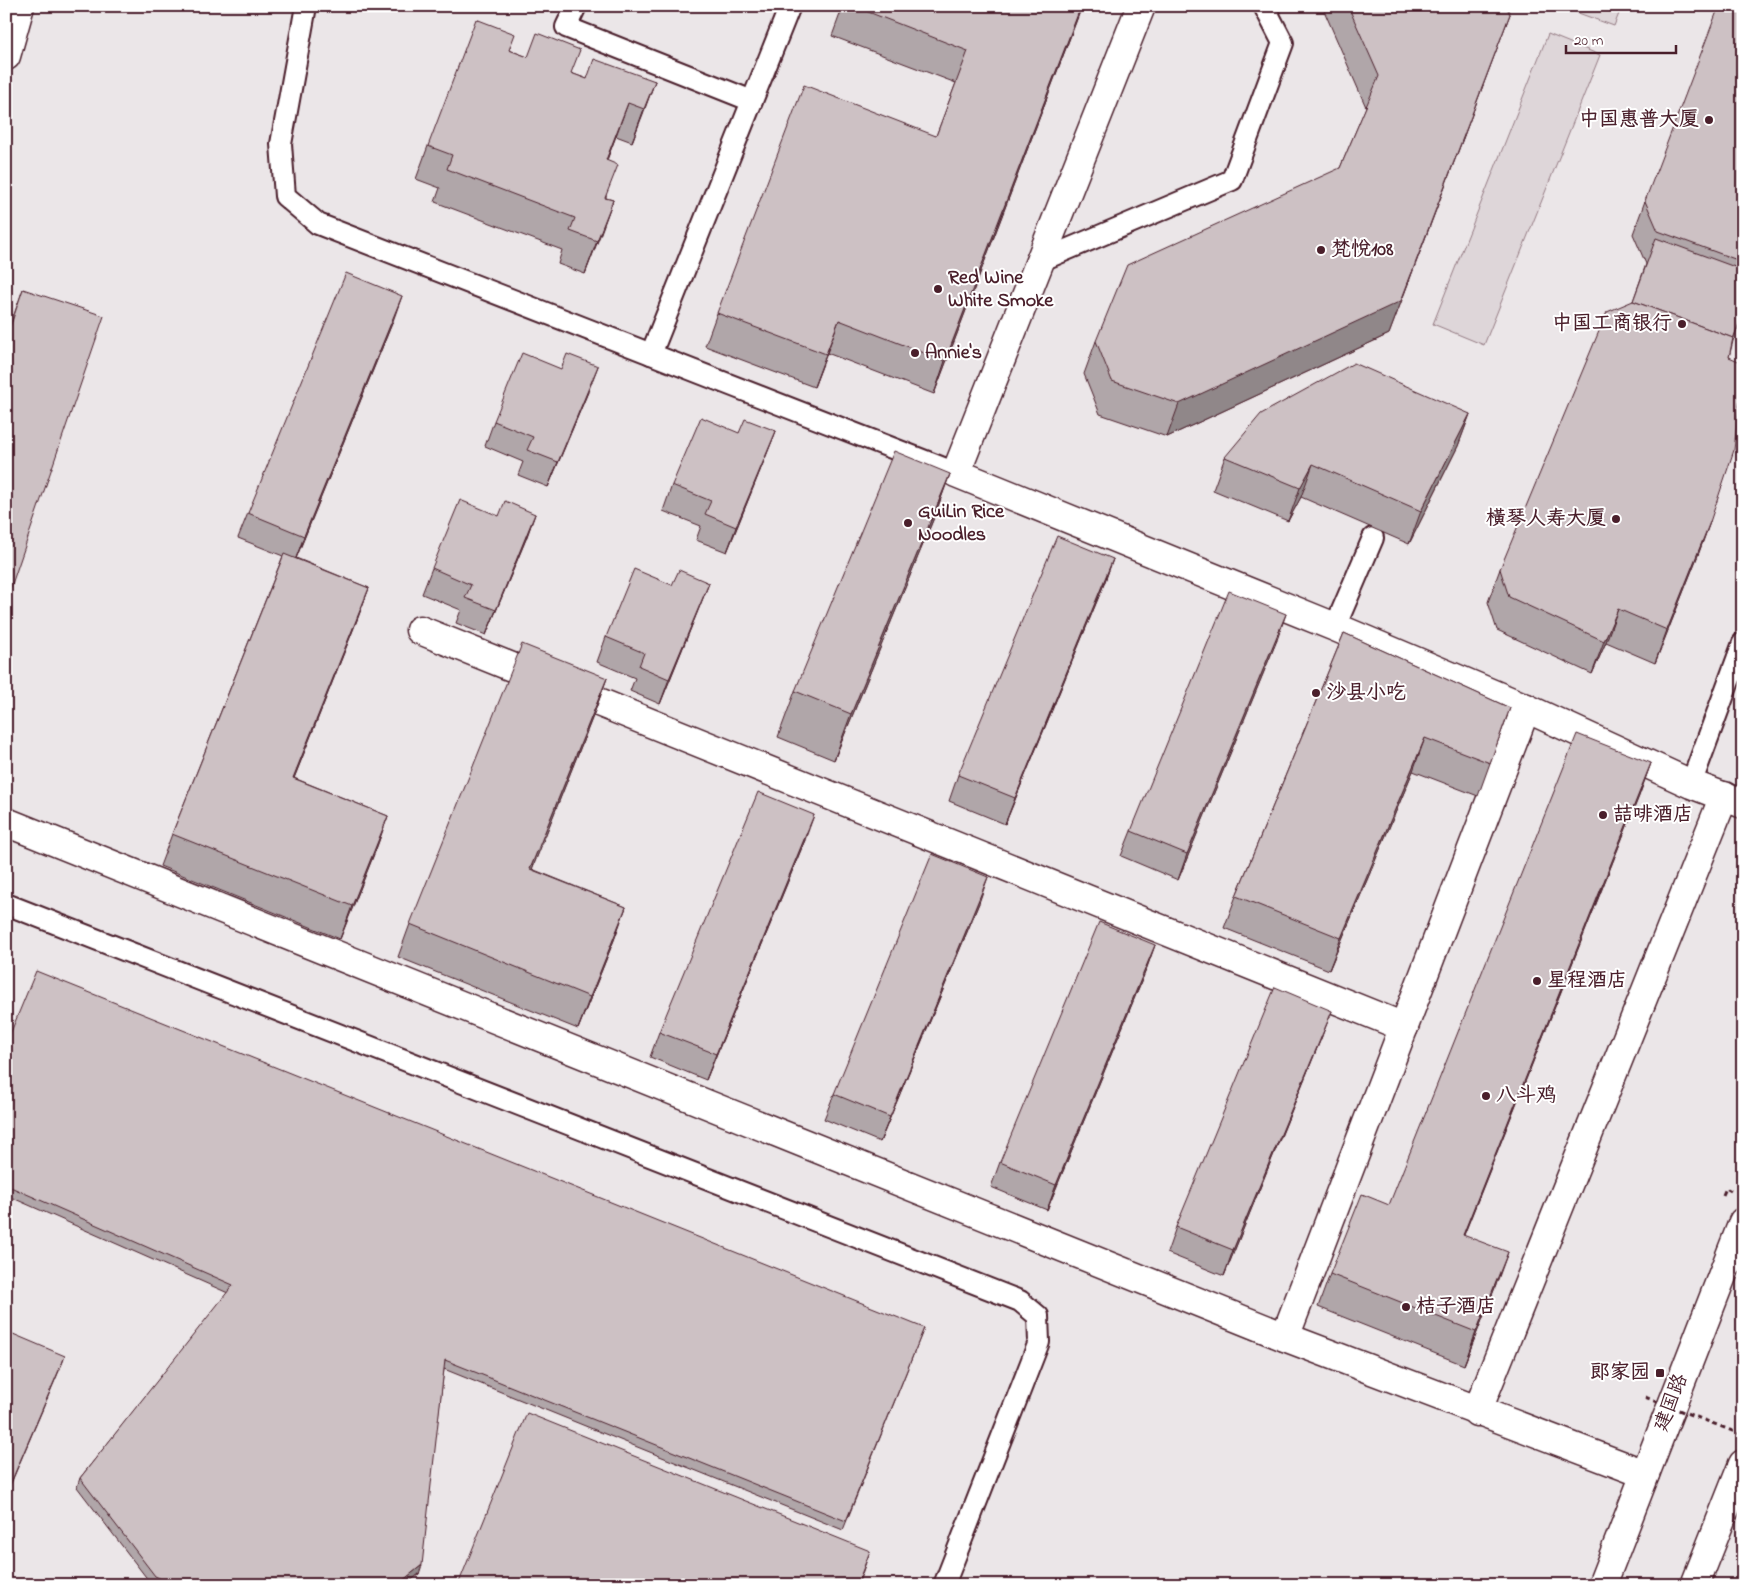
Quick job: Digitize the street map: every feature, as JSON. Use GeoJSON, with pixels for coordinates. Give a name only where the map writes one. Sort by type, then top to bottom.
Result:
{"type":"FeatureCollection","features":[{"type":"Feature","properties":{"kind":"main road"},"geometry":{"type":"LineString","coordinates":[[6,56],[20,6]]}},
{"type":"Feature","properties":{"kind":"main road"},"geometry":{"type":"LineString","coordinates":[[1141,6],[956,473],[1334,627],[1526,708],[1691,784],[1734,800],[1476,1412]]}},
{"type":"Feature","properties":{"kind":"main road"},"geometry":{"type":"LineString","coordinates":[[420,630],[1404,1027]]}},
{"type":"Feature","properties":{"kind":"main road"},"geometry":{"type":"LineString","coordinates":[[1285,1337],[1526,708]]}},
{"type":"Feature","properties":{"kind":"main road"},"geometry":{"type":"LineString","coordinates":[[6,822],[1285,1337],[1476,1412],[1645,1474]]}},
{"type":"Feature","properties":{"kind":"main road","name":"建国路"},"geometry":{"type":"LineString","coordinates":[[1602,1585],[1743,1222]]}},
{"type":"Feature","properties":{"kind":"main road"},"geometry":{"type":"LineString","coordinates":[[1695,1585],[1743,1464]]}},
{"type":"Feature","properties":{"kind":"lane"},"geometry":{"type":"LineString","coordinates":[[306,6],[281,144],[285,196],[318,224],[956,473]]}},
{"type":"Feature","properties":{"kind":"lane"},"geometry":{"type":"LineString","coordinates":[[576,6],[566,27],[752,101]]}},
{"type":"Feature","properties":{"kind":"lane"},"geometry":{"type":"LineString","coordinates":[[651,354],[790,6]]}},
{"type":"Feature","properties":{"kind":"lane"},"geometry":{"type":"LineString","coordinates":[[1040,261],[1232,180],[1283,43],[1264,6]]}},
{"type":"Feature","properties":{"kind":"lane"},"geometry":{"type":"LineString","coordinates":[[1334,627],[1373,538]]}},
{"type":"Feature","properties":{"kind":"lane"},"geometry":{"type":"LineString","coordinates":[[1691,784],[1743,643]]}},
{"type":"Feature","properties":{"kind":"lane"},"geometry":{"type":"LineString","coordinates":[[6,904],[1020,1301],[1038,1316],[1039,1342],[944,1585]]}},
{"type":"Feature","properties":{"kind":"path"},"geometry":{"type":"LineString","coordinates":[[1645,1397],[1743,1435]]}},
{"type":"Feature","properties":{"kind":"shaded area"},"geometry":{"type":"Polygon","coordinates":[[[6,6],[1743,6],[1743,1585],[6,1585],[6,6]]]}},
{"type":"Feature","properties":{"kind":"shaded area"},"geometry":{"type":"Polygon","coordinates":[[[1559,6],[1622,6],[1614,26],[1559,6]]]}},
{"type":"Feature","properties":{"kind":"shaded area"},"geometry":{"type":"Polygon","coordinates":[[[1548,34],[1600,55],[1484,345],[1433,324],[1548,34]]]}},
{"type":"Feature","properties":{"kind":"building"},"geometry":{"type":"Polygon","coordinates":[[[853,6],[1081,6],[945,361],[839,320],[826,354],[717,313],[804,85],[936,136],[968,51],[853,6]]]}},
{"type":"Feature","properties":{"kind":"building","name":"梵悦108"},"geometry":{"type":"Polygon","coordinates":[[[1348,6],[1506,6],[1510,14],[1401,301],[1179,404],[1112,381],[1096,341],[1127,265],[1340,168],[1379,76],[1348,6]]]}},
{"type":"Feature","properties":{"kind":"building","name":"中国惠普大厦"},"geometry":{"type":"Polygon","coordinates":[[[1719,6],[1743,6],[1743,262],[1658,231],[1645,201],[1719,6]]]}},
{"type":"Feature","properties":{"kind":"building"},"geometry":{"type":"Polygon","coordinates":[[[476,19],[515,34],[509,50],[528,57],[537,33],[580,50],[571,73],[587,79],[594,59],[655,81],[644,109],[628,103],[606,160],[618,165],[605,198],[613,200],[597,241],[570,231],[575,218],[447,169],[452,155],[428,146],[476,19]]]}},
{"type":"Feature","properties":{"kind":"building"},"geometry":{"type":"Polygon","coordinates":[[[1656,238],[1743,270],[1743,313],[1733,339],[1633,301],[1656,238]]]}},
{"type":"Feature","properties":{"kind":"building"},"geometry":{"type":"Polygon","coordinates":[[[346,273],[402,296],[304,536],[248,513],[346,273]]]}},
{"type":"Feature","properties":{"kind":"building"},"geometry":{"type":"Polygon","coordinates":[[[23,289],[104,316],[11,587],[6,585],[6,339],[23,289]]]}},
{"type":"Feature","properties":{"kind":"building","name":"横琴人寿大厦"},"geometry":{"type":"Polygon","coordinates":[[[1633,301],[1733,338],[1729,357],[1743,363],[1743,369],[1734,450],[1710,522],[1667,630],[1618,609],[1604,641],[1509,597],[1500,569],[1607,312],[1633,301]]]}},
{"type":"Feature","properties":{"kind":"building"},"geometry":{"type":"Polygon","coordinates":[[[522,353],[561,369],[567,354],[598,366],[558,462],[527,450],[533,437],[494,421],[522,353]]]}},
{"type":"Feature","properties":{"kind":"building"},"geometry":{"type":"Polygon","coordinates":[[[1354,363],[1470,414],[1421,511],[1313,464],[1300,488],[1225,457],[1261,414],[1354,363]]]}},
{"type":"Feature","properties":{"kind":"building"},"geometry":{"type":"Polygon","coordinates":[[[701,417],[739,433],[745,419],[776,431],[736,527],[705,514],[711,501],[672,485],[701,417]]]}},
{"type":"Feature","properties":{"kind":"building"},"geometry":{"type":"Polygon","coordinates":[[[894,451],[950,474],[851,714],[795,691],[894,451]]]}},
{"type":"Feature","properties":{"kind":"building"},"geometry":{"type":"Polygon","coordinates":[[[460,500],[499,516],[505,501],[535,514],[496,610],[465,598],[471,585],[432,568],[460,500]]]}},
{"type":"Feature","properties":{"kind":"building"},"geometry":{"type":"Polygon","coordinates":[[[1057,536],[1113,559],[1015,798],[958,775],[1057,536]]]}},
{"type":"Feature","properties":{"kind":"building"},"geometry":{"type":"Polygon","coordinates":[[[284,554],[369,588],[293,778],[388,816],[352,906],[172,834],[284,554]]]}},
{"type":"Feature","properties":{"kind":"building"},"geometry":{"type":"Polygon","coordinates":[[[634,569],[672,585],[679,570],[709,583],[669,679],[639,666],[644,653],[606,637],[634,569]]]}},
{"type":"Feature","properties":{"kind":"building"},"geometry":{"type":"Polygon","coordinates":[[[1229,591],[1286,614],[1187,854],[1131,831],[1229,591]]]}},
{"type":"Feature","properties":{"kind":"building"},"geometry":{"type":"Polygon","coordinates":[[[1344,633],[1510,708],[1490,763],[1425,738],[1341,938],[1236,896],[1344,633]]]}},
{"type":"Feature","properties":{"kind":"building"},"geometry":{"type":"Polygon","coordinates":[[[522,644],[607,678],[530,869],[626,907],[590,997],[410,924],[522,644]]]}},
{"type":"Feature","properties":{"kind":"building"},"geometry":{"type":"Polygon","coordinates":[[[1577,734],[1651,763],[1463,1235],[1508,1252],[1476,1332],[1330,1274],[1362,1194],[1389,1205],[1577,734]]]}},
{"type":"Feature","properties":{"kind":"building"},"geometry":{"type":"Polygon","coordinates":[[[758,792],[814,815],[716,1054],[659,1032],[758,792]]]}},
{"type":"Feature","properties":{"kind":"building"},"geometry":{"type":"Polygon","coordinates":[[[932,854],[988,877],[890,1117],[834,1094],[932,854]]]}},
{"type":"Feature","properties":{"kind":"building"},"geometry":{"type":"Polygon","coordinates":[[[1099,922],[1155,945],[1056,1185],[1000,1162],[1099,922]]]}},
{"type":"Feature","properties":{"kind":"building"},"geometry":{"type":"Polygon","coordinates":[[[36,971],[924,1328],[846,1521],[445,1360],[422,1565],[397,1585],[174,1585],[155,1576],[80,1478],[233,1285],[6,1185],[6,1044],[36,971]]]}},
{"type":"Feature","properties":{"kind":"building"},"geometry":{"type":"Polygon","coordinates":[[[1275,987],[1332,1011],[1233,1250],[1176,1227],[1275,987]]]}},
{"type":"Feature","properties":{"kind":"building"},"geometry":{"type":"Polygon","coordinates":[[[6,1331],[65,1356],[6,1494],[6,1331]]]}},
{"type":"Feature","properties":{"kind":"building"},"geometry":{"type":"Polygon","coordinates":[[[527,1413],[870,1551],[857,1585],[458,1585],[527,1413]]]}},
{"type":"Feature","properties":{"kind":"place","name":"中国惠普大厦"},"geometry":{"type":"Point","coordinates":[1709,120]}},
{"type":"Feature","properties":{"kind":"place","name":"梵悦108"},"geometry":{"type":"Point","coordinates":[1321,250]}},
{"type":"Feature","properties":{"kind":"place","name":"Red Wine White Smoke"},"geometry":{"type":"Point","coordinates":[938,289]}},
{"type":"Feature","properties":{"kind":"place","name":"中国工商银行"},"geometry":{"type":"Point","coordinates":[1682,324]}},
{"type":"Feature","properties":{"kind":"place","name":"Annie's"},"geometry":{"type":"Point","coordinates":[915,353]}},
{"type":"Feature","properties":{"kind":"place","name":"横琴人寿大厦"},"geometry":{"type":"Point","coordinates":[1616,519]}},
{"type":"Feature","properties":{"kind":"place","name":"GuiLin Rice Noodles"},"geometry":{"type":"Point","coordinates":[908,523]}},
{"type":"Feature","properties":{"kind":"place","name":"沙县小吃"},"geometry":{"type":"Point","coordinates":[1316,693]}},
{"type":"Feature","properties":{"kind":"place","name":"喆啡酒店"},"geometry":{"type":"Point","coordinates":[1603,815]}},
{"type":"Feature","properties":{"kind":"place","name":"星程酒店"},"geometry":{"type":"Point","coordinates":[1537,981]}},
{"type":"Feature","properties":{"kind":"place","name":"八斗鸡"},"geometry":{"type":"Point","coordinates":[1486,1096]}},
{"type":"Feature","properties":{"kind":"place","name":"桔子酒店"},"geometry":{"type":"Point","coordinates":[1406,1307]}},
{"type":"Feature","properties":{"kind":"place","name":"郎家园"},"geometry":{"type":"Point","coordinates":[1660,1373]}}]}
